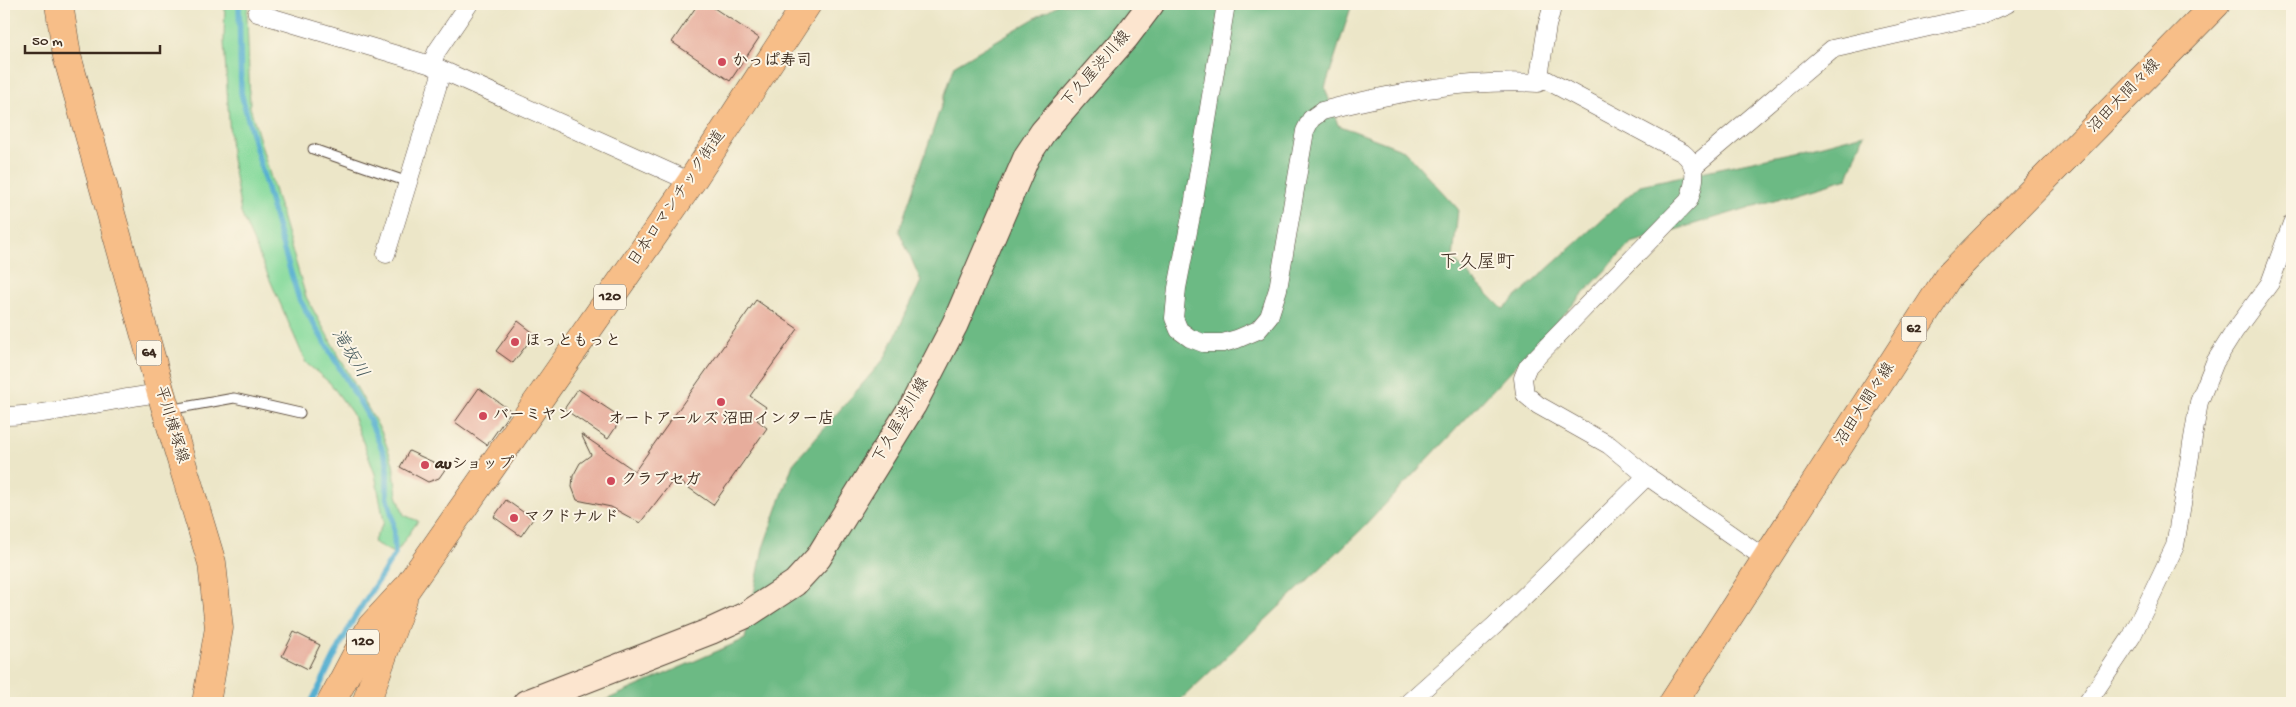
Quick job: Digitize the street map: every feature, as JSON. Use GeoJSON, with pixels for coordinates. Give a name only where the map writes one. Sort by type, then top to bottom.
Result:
{"type":"FeatureCollection","features":[{"type":"Feature","properties":{"kind":"main road","name":"平川横塚線"},"geometry":{"type":"LineString","coordinates":[[58,4],[67,56],[163,402],[212,563],[219,628],[206,703]]}},
{"type":"Feature","properties":{"kind":"main road","name":"日本ロマンチック街道"},"geometry":{"type":"LineString","coordinates":[[331,703],[371,628],[407,588],[691,182],[807,4]]}},
{"type":"Feature","properties":{"kind":"main road","name":"下久屋渋川線"},"geometry":{"type":"LineString","coordinates":[[526,703],[711,631],[746,614],[795,583],[818,558],[908,412],[938,356],[963,306],[1026,156],[1043,132],[1126,37],[1151,4]]}},
{"type":"Feature","properties":{"kind":"main road","name":"沼田大間々線"},"geometry":{"type":"LineString","coordinates":[[1673,703],[1948,277],[2207,7]]}},
{"type":"Feature","properties":{"kind":"main road","name":"日本ロマンチック街道"},"geometry":{"type":"LineString","coordinates":[[366,703],[407,588]]}},
{"type":"Feature","properties":{"kind":"street"},"geometry":{"type":"LineString","coordinates":[[386,254],[408,182],[436,68],[437,51],[469,4]]}},
{"type":"Feature","properties":{"kind":"street"},"geometry":{"type":"LineString","coordinates":[[1226,4],[1177,288],[1174,318],[1179,330],[1190,338],[1203,343],[1222,343],[1237,339],[1258,330],[1269,317],[1278,289],[1304,131],[1310,119],[1322,112],[1415,91],[1502,81],[1538,83],[1547,26],[1553,4]]}},
{"type":"Feature","properties":{"kind":"street"},"geometry":{"type":"LineString","coordinates":[[1694,166],[1832,49],[1982,15],[2000,5]]}},
{"type":"Feature","properties":{"kind":"street"},"geometry":{"type":"LineString","coordinates":[[257,13],[436,68],[691,182]]}},
{"type":"Feature","properties":{"kind":"street"},"geometry":{"type":"LineString","coordinates":[[1539,76],[1683,153],[1694,166],[1695,180],[1689,200],[1528,366],[1523,378],[1524,394],[1538,405],[1609,445],[1647,476],[1767,560]]}},
{"type":"Feature","properties":{"kind":"street"},"geometry":{"type":"LineString","coordinates":[[2087,703],[2132,636],[2175,546],[2199,402],[2215,362],[2234,332],[2270,283],[2292,222]]}},
{"type":"Feature","properties":{"kind":"street"},"geometry":{"type":"LineString","coordinates":[[4,416],[36,416],[123,397],[163,402]]}},
{"type":"Feature","properties":{"kind":"street"},"geometry":{"type":"LineString","coordinates":[[1408,703],[1495,625],[1647,476]]}},
{"type":"Feature","properties":{"kind":"lane"},"geometry":{"type":"LineString","coordinates":[[313,149],[408,182]]}},
{"type":"Feature","properties":{"kind":"lane"},"geometry":{"type":"LineString","coordinates":[[163,402],[234,398],[300,412]]}},
{"type":"Feature","properties":{"kind":"green space"},"geometry":{"type":"Polygon","coordinates":[[[225,4],[249,4],[247,13],[250,107],[306,297],[382,433],[393,463],[397,495],[404,515],[418,521],[395,554],[373,542],[384,522],[375,474],[352,413],[330,383],[306,363],[241,213],[231,153],[224,41],[225,4]]]}},
{"type":"Feature","properties":{"kind":"green space"},"geometry":{"type":"Polygon","coordinates":[[[1059,4],[1352,4],[1325,88],[1338,125],[1404,150],[1458,209],[1453,259],[1503,309],[1640,185],[1800,151],[1864,134],[1848,178],[1631,243],[1362,529],[1177,703],[599,703],[745,639],[763,548],[793,464],[885,358],[921,281],[899,231],[955,65],[1059,4]]]}},
{"type":"Feature","properties":{"kind":"building","name":"かっぱ寿司"},"geometry":{"type":"Polygon","coordinates":[[[698,4],[708,4],[759,38],[730,81],[672,42],[698,4]]]}},
{"type":"Feature","properties":{"kind":"building","name":"オートアールズ 沼田インター店"},"geometry":{"type":"Polygon","coordinates":[[[756,300],[798,329],[750,396],[766,407],[757,420],[767,428],[713,505],[675,478],[640,523],[611,507],[577,500],[572,487],[573,476],[580,463],[591,455],[581,434],[635,471],[756,300]]]}},
{"type":"Feature","properties":{"kind":"building","name":"ほっともっと"},"geometry":{"type":"Polygon","coordinates":[[[518,321],[535,334],[513,363],[496,351],[518,321]]]}},
{"type":"Feature","properties":{"kind":"building","name":"バーミヤン"},"geometry":{"type":"Polygon","coordinates":[[[479,388],[511,411],[487,445],[455,422],[479,388]]]}},
{"type":"Feature","properties":{"kind":"building"},"geometry":{"type":"Polygon","coordinates":[[[578,389],[622,418],[608,439],[564,409],[578,389]]]}},
{"type":"Feature","properties":{"kind":"building","name":"auショップ"},"geometry":{"type":"Polygon","coordinates":[[[409,451],[446,468],[439,478],[428,482],[400,467],[409,451]]]}},
{"type":"Feature","properties":{"kind":"building","name":"マクドナルド"},"geometry":{"type":"Polygon","coordinates":[[[506,500],[533,519],[521,536],[494,517],[506,500]]]}},
{"type":"Feature","properties":{"kind":"building"},"geometry":{"type":"Polygon","coordinates":[[[294,632],[320,645],[308,669],[282,656],[294,632]]]}},
{"type":"Feature","properties":{"kind":"waterway","name":"滝坂川"},"geometry":{"type":"LineString","coordinates":[[239,4],[241,93],[299,299],[367,414],[387,461],[387,495],[393,520],[395,554],[354,618],[311,703]]}},
{"type":"Feature","properties":{"kind":"place","name":"かっぱ寿司"},"geometry":{"type":"Point","coordinates":[722,62]}},
{"type":"Feature","properties":{"kind":"place","name":"ほっともっと"},"geometry":{"type":"Point","coordinates":[515,342]}},
{"type":"Feature","properties":{"kind":"place","name":"オートアールズ 沼田インター店"},"geometry":{"type":"Point","coordinates":[721,402]}},
{"type":"Feature","properties":{"kind":"place","name":"バーミヤン"},"geometry":{"type":"Point","coordinates":[483,416]}},
{"type":"Feature","properties":{"kind":"place","name":"auショップ"},"geometry":{"type":"Point","coordinates":[425,465]}},
{"type":"Feature","properties":{"kind":"place","name":"クラブセガ"},"geometry":{"type":"Point","coordinates":[611,481]}},
{"type":"Feature","properties":{"kind":"place","name":"マクドナルド"},"geometry":{"type":"Point","coordinates":[514,518]}},
{"type":"Feature","properties":{"kind":"district","name":"下久屋町"},"geometry":{"type":"Point","coordinates":[1477,263]}}]}
